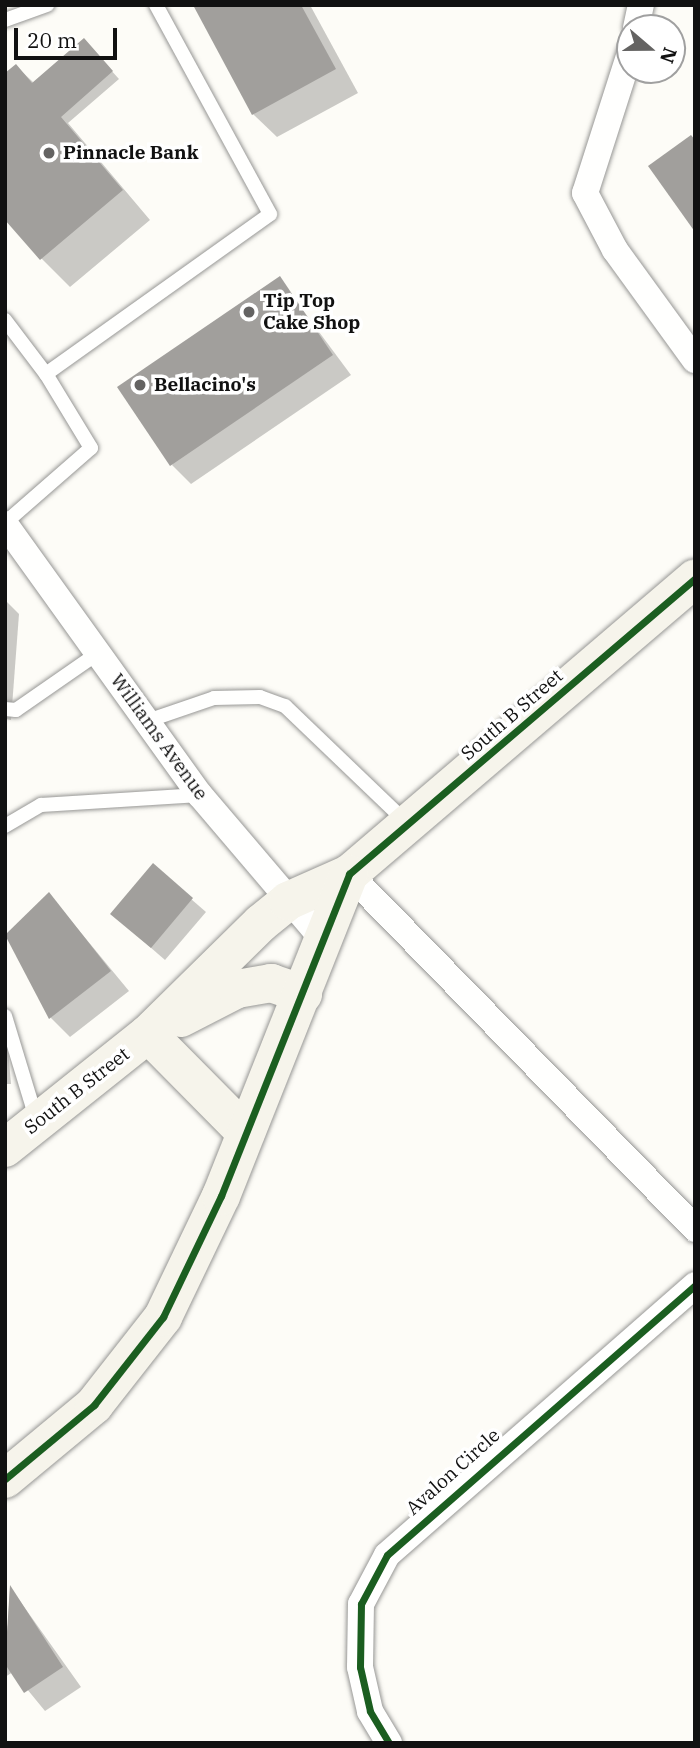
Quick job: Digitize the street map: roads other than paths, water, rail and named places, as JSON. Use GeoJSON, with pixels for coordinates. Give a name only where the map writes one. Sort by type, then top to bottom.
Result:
{"type":"FeatureCollection","features":[{"type":"Feature","properties":{"kind":"street"},"geometry":{"type":"LineString","coordinates":[[620,84],[585,193],[615,250],[695,360]]}},
{"type":"Feature","properties":{"kind":"street","name":"Williams Avenue"},"geometry":{"type":"LineString","coordinates":[[5,523],[200,795],[325,942]]}},
{"type":"Feature","properties":{"kind":"street","name":"South B Street"},"geometry":{"type":"LineString","coordinates":[[5,1148],[148,1034],[288,901],[349,874],[695,579]]}},
{"type":"Feature","properties":{"kind":"street"},"geometry":{"type":"LineString","coordinates":[[5,1479],[94,1405],[163,1317],[246,1133],[325,942],[349,874],[695,1228]]}},
{"type":"Feature","properties":{"kind":"street","name":"South B Street"},"geometry":{"type":"LineString","coordinates":[[148,1034],[237,989],[271,983],[303,994]]}},
{"type":"Feature","properties":{"kind":"street"},"geometry":{"type":"LineString","coordinates":[[148,1034],[246,1133]]}},
{"type":"Feature","properties":{"kind":"street","name":"Avalon Circle"},"geometry":{"type":"LineString","coordinates":[[388,1743],[370,1711],[360,1667],[361,1604],[387,1555],[695,1285]]}},
{"type":"Feature","properties":{"kind":"lane"},"geometry":{"type":"LineString","coordinates":[[5,20],[47,5]]}},
{"type":"Feature","properties":{"kind":"lane"},"geometry":{"type":"LineString","coordinates":[[46,374],[270,214],[156,5]]}},
{"type":"Feature","properties":{"kind":"lane"},"geometry":{"type":"LineString","coordinates":[[5,320],[46,374],[91,448],[5,523]]}},
{"type":"Feature","properties":{"kind":"lane"},"geometry":{"type":"LineString","coordinates":[[5,709],[16,710],[98,653]]}},
{"type":"Feature","properties":{"kind":"lane"},"geometry":{"type":"LineString","coordinates":[[147,721],[215,698],[260,697],[285,706],[408,825]]}},
{"type":"Feature","properties":{"kind":"lane"},"geometry":{"type":"LineString","coordinates":[[5,826],[41,805],[200,795]]}},
{"type":"Feature","properties":{"kind":"lane"},"geometry":{"type":"LineString","coordinates":[[5,1016],[10,1061],[38,1122]]}},
{"type":"Feature","properties":{"kind":"place","name":"Pinnacle Bank"},"geometry":{"type":"Point","coordinates":[49,153]}},
{"type":"Feature","properties":{"kind":"place","name":"Tip Top Cake Shop"},"geometry":{"type":"Point","coordinates":[249,312]}},
{"type":"Feature","properties":{"kind":"place","name":"Bellacino's"},"geometry":{"type":"Point","coordinates":[140,385]}}]}
